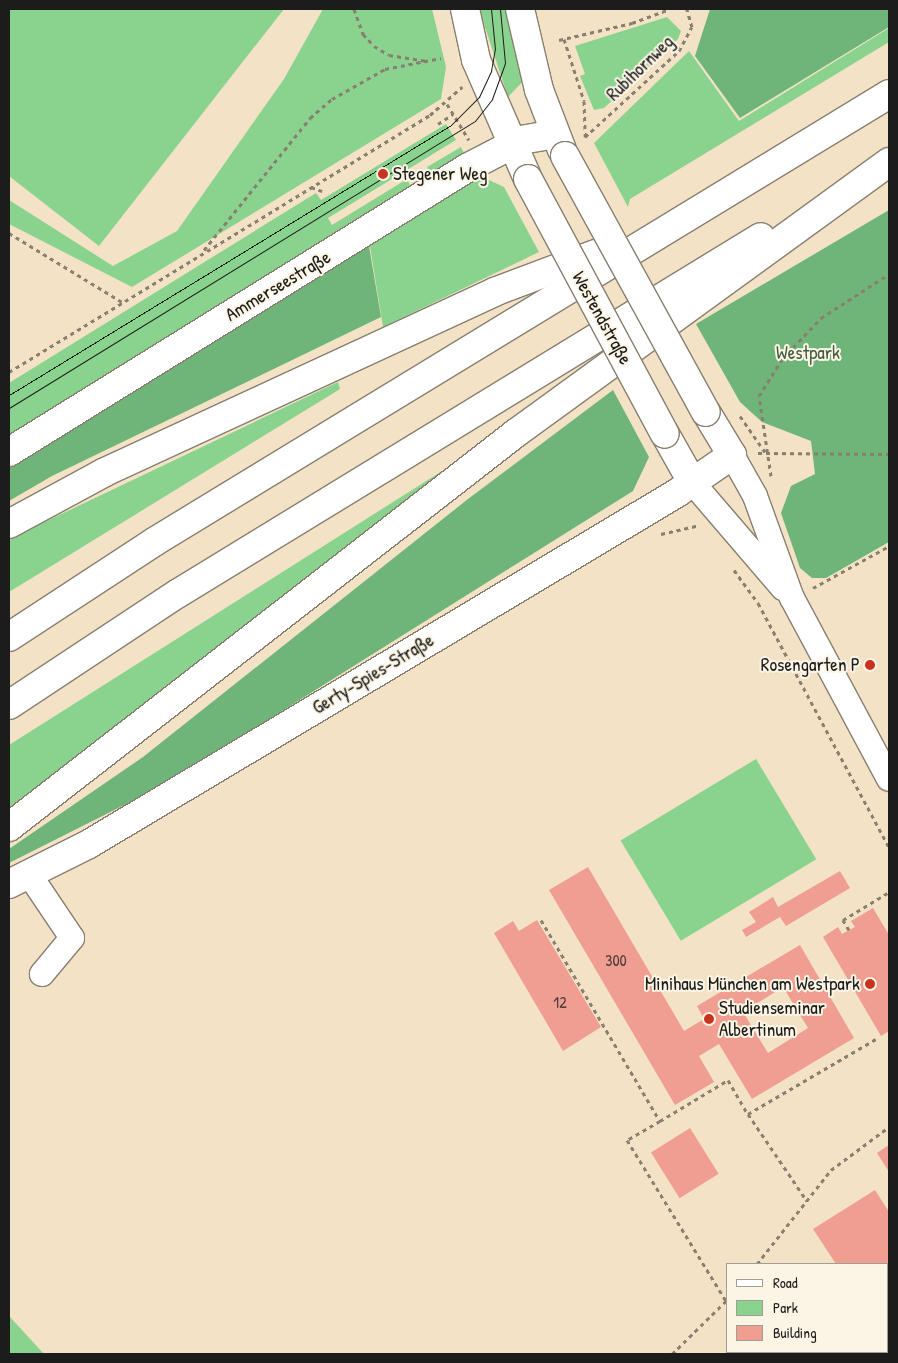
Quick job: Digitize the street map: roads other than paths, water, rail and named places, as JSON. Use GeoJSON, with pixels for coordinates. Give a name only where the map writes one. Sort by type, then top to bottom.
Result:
{"type":"FeatureCollection","features":[{"type":"Feature","properties":{"kind":"main road","name":"Westendstraße"},"geometry":{"type":"LineString","coordinates":[[465,9],[476,60],[528,179],[692,482]]}},
{"type":"Feature","properties":{"kind":"main road","name":"Westendstraße"},"geometry":{"type":"LineString","coordinates":[[520,9],[560,145],[706,412],[732,455]]}},
{"type":"Feature","properties":{"kind":"main road"},"geometry":{"type":"LineString","coordinates":[[9,637],[154,542],[889,94]]}},
{"type":"Feature","properties":{"kind":"main road","name":"Ammerseestraße"},"geometry":{"type":"LineString","coordinates":[[9,452],[512,145],[560,145]]}},
{"type":"Feature","properties":{"kind":"main road"},"geometry":{"type":"LineString","coordinates":[[9,705],[177,594],[672,289],[889,162]]}},
{"type":"Feature","properties":{"kind":"main road"},"geometry":{"type":"LineString","coordinates":[[9,827],[516,433],[889,162]]}},
{"type":"Feature","properties":{"kind":"main road"},"geometry":{"type":"LineString","coordinates":[[9,524],[105,472],[494,292],[680,222]]}},
{"type":"Feature","properties":{"kind":"main road","name":"Gerty-Spies-Straße"},"geometry":{"type":"LineString","coordinates":[[19,879],[97,839],[692,482],[732,455]]}},
{"type":"Feature","properties":{"kind":"lane","name":"Westendstraße"},"geometry":{"type":"LineString","coordinates":[[732,455],[755,496],[792,598],[889,779]]}},
{"type":"Feature","properties":{"kind":"lane","name":"Westendstraße"},"geometry":{"type":"LineString","coordinates":[[692,482],[792,598]]}},
{"type":"Feature","properties":{"kind":"lane"},"geometry":{"type":"LineString","coordinates":[[19,879],[72,938],[42,974]]}},
{"type":"Feature","properties":{"kind":"tram line"},"geometry":{"type":"LineString","coordinates":[[9,395],[451,125],[479,97],[491,71],[495,49],[491,9]]}},
{"type":"Feature","properties":{"kind":"tram line"},"geometry":{"type":"LineString","coordinates":[[9,408],[475,121],[492,99],[505,63],[500,9]]}},
{"type":"Feature","properties":{"kind":"place","name":"Stegener Weg"},"geometry":{"type":"Point","coordinates":[383,174]}},
{"type":"Feature","properties":{"kind":"place","name":"Rosengarten P"},"geometry":{"type":"Point","coordinates":[870,665]}},
{"type":"Feature","properties":{"kind":"place","name":"Minihaus München am Westpark"},"geometry":{"type":"Point","coordinates":[870,984]}},
{"type":"Feature","properties":{"kind":"place","name":"Studienseminar Albertinum"},"geometry":{"type":"Point","coordinates":[709,1019]}},
{"type":"Feature","properties":{"kind":"park label","name":"Westpark"},"geometry":{"type":"Point","coordinates":[808,353]}}]}
